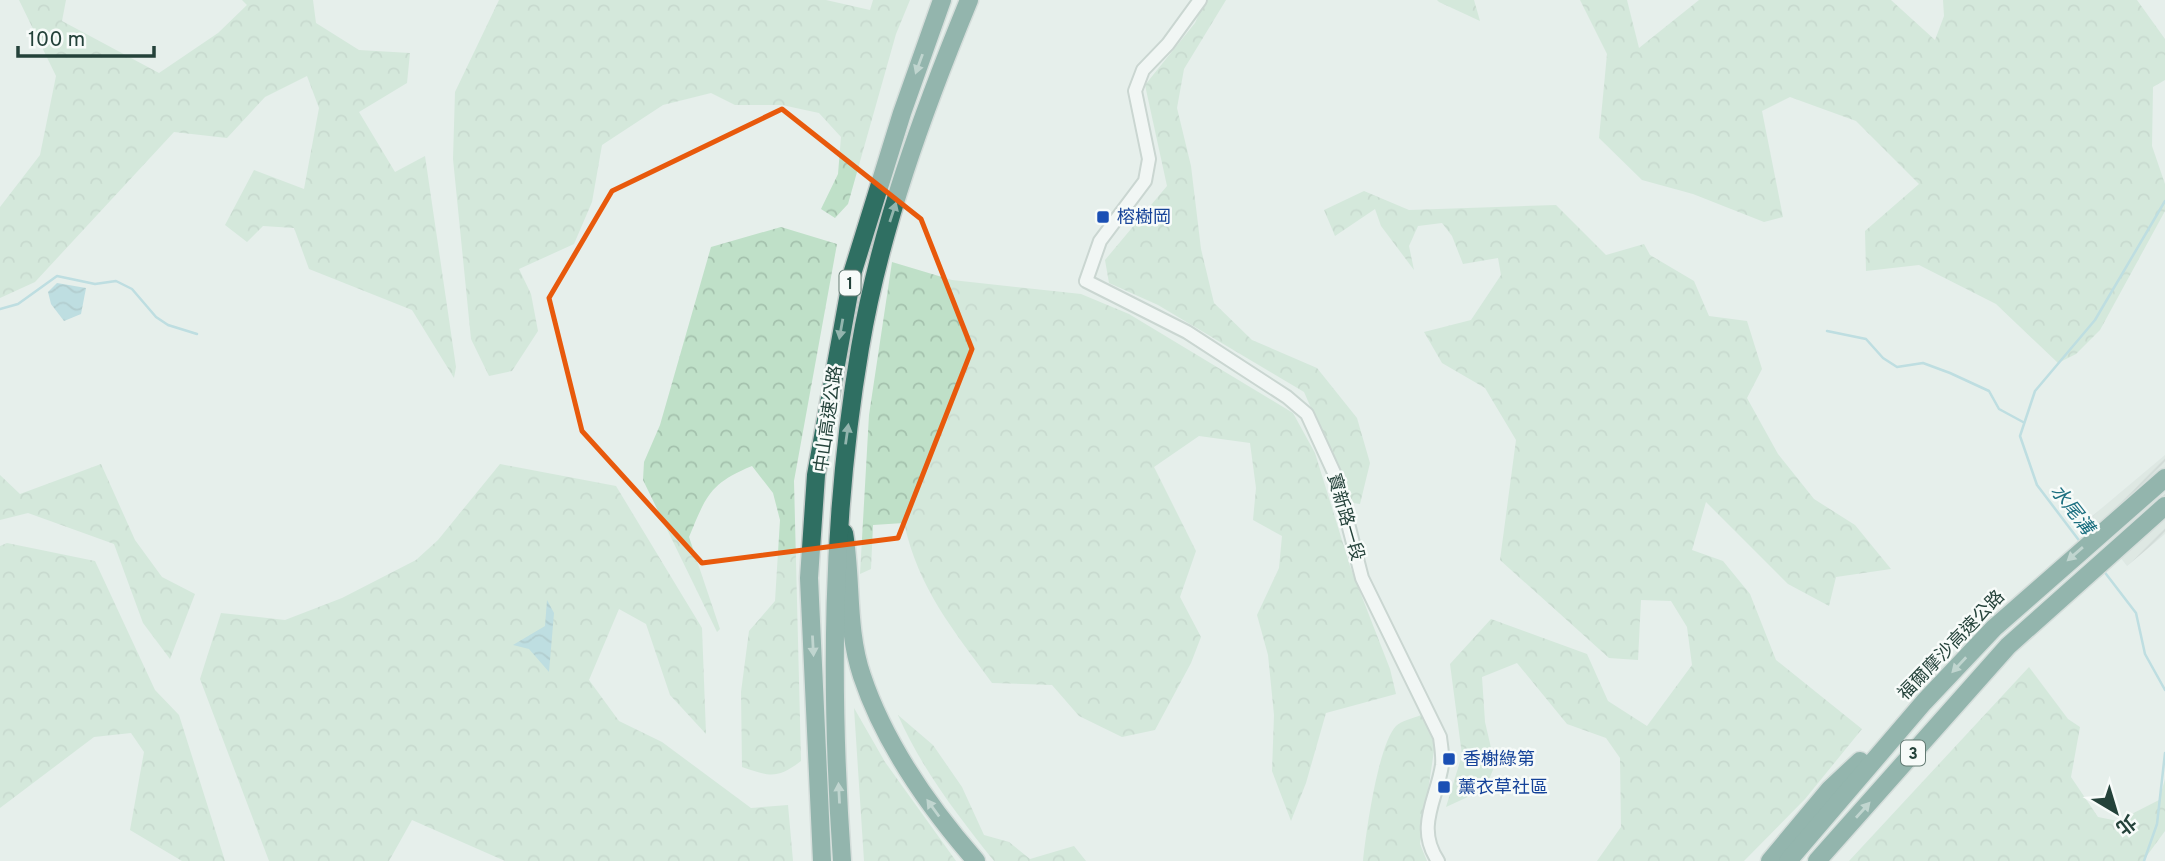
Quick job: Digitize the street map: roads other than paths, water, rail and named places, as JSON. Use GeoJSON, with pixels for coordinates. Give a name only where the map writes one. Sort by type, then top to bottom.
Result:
{"type":"FeatureCollection","features":[{"type":"Feature","properties":{"kind":"highway","name":"中山高速公路"},"geometry":{"type":"LineString","coordinates":[[822,861],[809,578],[816,475],[853,271],[897,126],[942,0]]}},
{"type":"Feature","properties":{"kind":"highway","name":"中山高速公路"},"geometry":{"type":"LineString","coordinates":[[842,861],[834,624],[839,502],[860,346],[889,224],[938,75],[969,0]]}},
{"type":"Feature","properties":{"kind":"highway","name":"福爾摩沙高速公路"},"geometry":{"type":"LineString","coordinates":[[1788,861],[1924,702],[1994,628],[2165,478]]}},
{"type":"Feature","properties":{"kind":"highway"},"geometry":{"type":"LineString","coordinates":[[839,502],[848,557],[848,600],[861,675],[888,736],[915,784],[976,861]]}},
{"type":"Feature","properties":{"kind":"highway","name":"3"},"geometry":{"type":"LineString","coordinates":[[1817,861],[2008,646],[2165,506]]}},
{"type":"Feature","properties":{"kind":"highway"},"geometry":{"type":"LineString","coordinates":[[1770,861],[1830,789],[1924,702]]}},
{"type":"Feature","properties":{"kind":"street","name":"寶新路一段"},"geometry":{"type":"LineString","coordinates":[[1200,0],[1168,44],[1143,70],[1135,92],[1149,159],[1145,181],[1100,241],[1086,281],[1187,332],[1287,397],[1307,414],[1336,477],[1362,578],[1440,737],[1443,762],[1426,818],[1428,834],[1438,861]]}},
{"type":"Feature","properties":{"kind":"water"},"geometry":{"type":"Polygon","coordinates":[[[57,283],[86,288],[81,314],[64,321],[51,304],[48,292],[57,283]]]}},
{"type":"Feature","properties":{"kind":"water"},"geometry":{"type":"Polygon","coordinates":[[[547,600],[554,613],[549,672],[529,649],[513,645],[545,626],[547,600]]]}},
{"type":"Feature","properties":{"kind":"waterway","name":"水尾溝"},"geometry":{"type":"LineString","coordinates":[[2081,543],[2037,485],[2020,436],[2035,391],[2095,320],[2165,201]]}},
{"type":"Feature","properties":{"kind":"waterway"},"geometry":{"type":"LineString","coordinates":[[0,309],[18,304],[57,276],[95,284],[116,281],[132,289],[156,317],[168,325],[197,334]]}},
{"type":"Feature","properties":{"kind":"waterway"},"geometry":{"type":"LineString","coordinates":[[1827,331],[1866,339],[1883,358],[1897,367],[1923,363],[1989,391],[1999,409],[2023,422]]}},
{"type":"Feature","properties":{"kind":"waterway","name":"水尾溝"},"geometry":{"type":"LineString","coordinates":[[2103,570],[2136,613],[2145,654],[2165,690]]}},
{"type":"Feature","properties":{"kind":"waterway","name":"水尾溝"},"geometry":{"type":"LineString","coordinates":[[2144,861],[2157,824],[2165,753]]}},
{"type":"Feature","properties":{"kind":"place","name":"榕樹岡"},"geometry":{"type":"Point","coordinates":[1103,217]}},
{"type":"Feature","properties":{"kind":"place","name":"香榭綠第"},"geometry":{"type":"Point","coordinates":[1449,759]}},
{"type":"Feature","properties":{"kind":"place","name":"薰衣草社區"},"geometry":{"type":"Point","coordinates":[1444,787]}}]}
